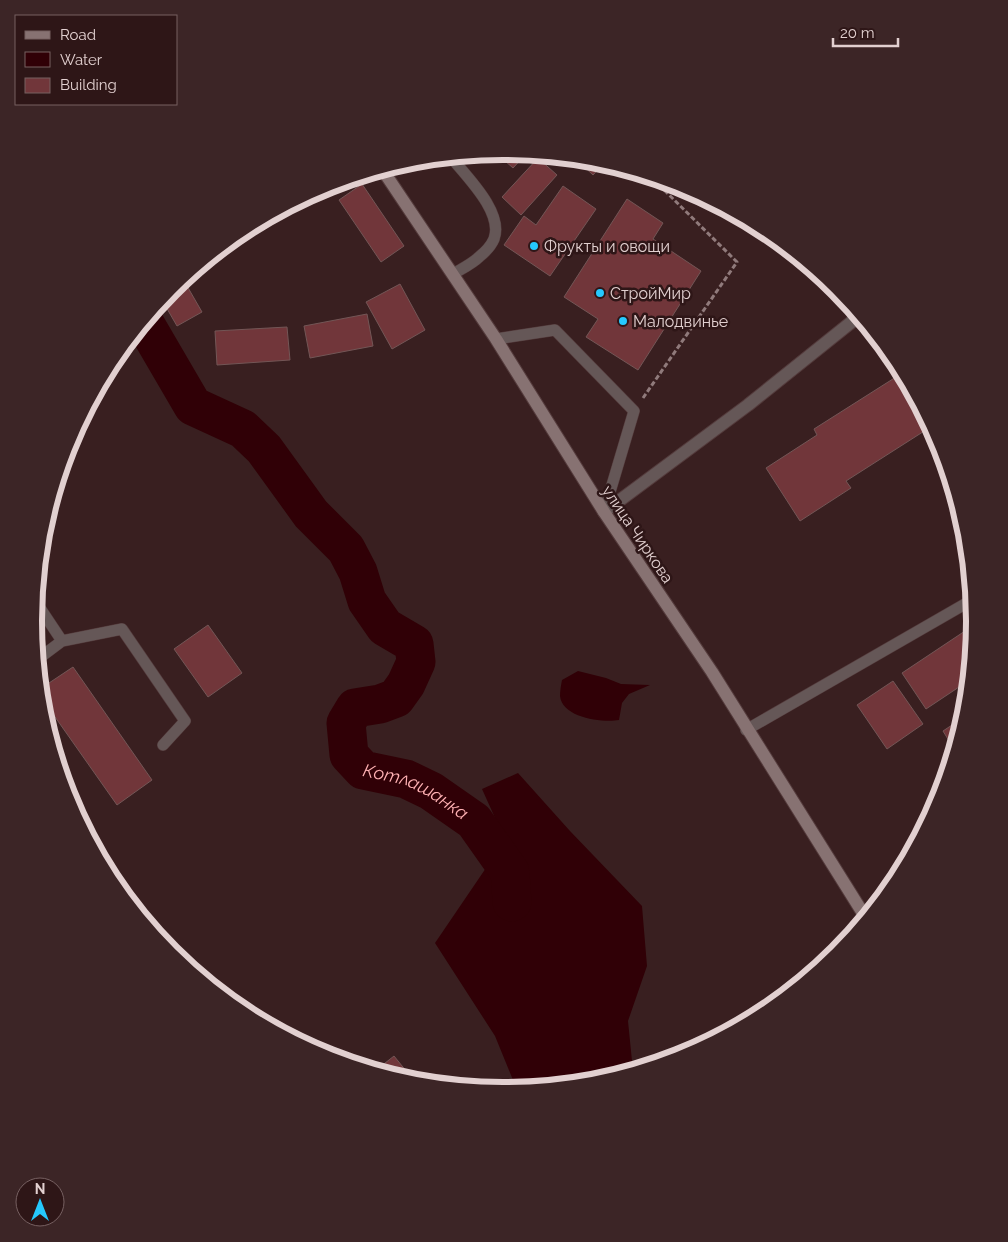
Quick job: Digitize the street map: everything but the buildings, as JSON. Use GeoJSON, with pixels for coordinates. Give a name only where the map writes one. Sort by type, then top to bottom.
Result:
{"type":"FeatureCollection","features":[{"type":"Feature","properties":{"kind":"main road","name":"улица Чиркова"},"geometry":{"type":"LineString","coordinates":[[386,175],[496,339],[604,512],[712,672],[746,730],[862,912]]}},
{"type":"Feature","properties":{"kind":"street"},"geometry":{"type":"LineString","coordinates":[[604,512],[748,405],[854,320]]}},
{"type":"Feature","properties":{"kind":"lane"},"geometry":{"type":"LineString","coordinates":[[453,274],[477,259],[487,250],[494,239],[495,226],[491,208],[455,162]]}},
{"type":"Feature","properties":{"kind":"lane"},"geometry":{"type":"LineString","coordinates":[[496,339],[555,330],[634,411],[604,512]]}},
{"type":"Feature","properties":{"kind":"lane"},"geometry":{"type":"LineString","coordinates":[[746,730],[965,604]]}},
{"type":"Feature","properties":{"kind":"lane"},"geometry":{"type":"LineString","coordinates":[[42,611],[62,641]]}},
{"type":"Feature","properties":{"kind":"lane"},"geometry":{"type":"LineString","coordinates":[[43,655],[62,641],[122,629],[185,722],[163,746]]}},
{"type":"Feature","properties":{"kind":"path"},"geometry":{"type":"LineString","coordinates":[[634,411],[737,262],[662,188]]}},
{"type":"Feature","properties":{"kind":"water"},"geometry":{"type":"Polygon","coordinates":[[[578,671],[621,684],[650,685],[629,694],[622,703],[619,720],[594,720],[575,714],[562,703],[560,696],[562,680],[578,671]]]}},
{"type":"Feature","properties":{"kind":"water"},"geometry":{"type":"Polygon","coordinates":[[[518,773],[570,831],[642,906],[647,966],[628,1021],[632,1064],[594,1074],[564,1079],[515,1082],[495,1036],[435,943],[505,840],[482,789],[518,773]]]}},
{"type":"Feature","properties":{"kind":"waterway","name":"Котлашанка"},"geometry":{"type":"LineString","coordinates":[[148,328],[193,406],[243,429],[264,449],[311,514],[346,549],[358,572],[367,601],[385,627],[414,644],[416,662],[406,684],[396,698],[380,704],[355,708],[346,723],[349,755],[363,770],[406,779],[431,791],[474,821],[510,872],[512,902]]}},
{"type":"Feature","properties":{"kind":"place","name":"Фрукты и овощи"},"geometry":{"type":"Point","coordinates":[534,246]}},
{"type":"Feature","properties":{"kind":"place","name":"СтройМир"},"geometry":{"type":"Point","coordinates":[600,293]}},
{"type":"Feature","properties":{"kind":"place","name":"Малодвинье"},"geometry":{"type":"Point","coordinates":[623,321]}}]}
